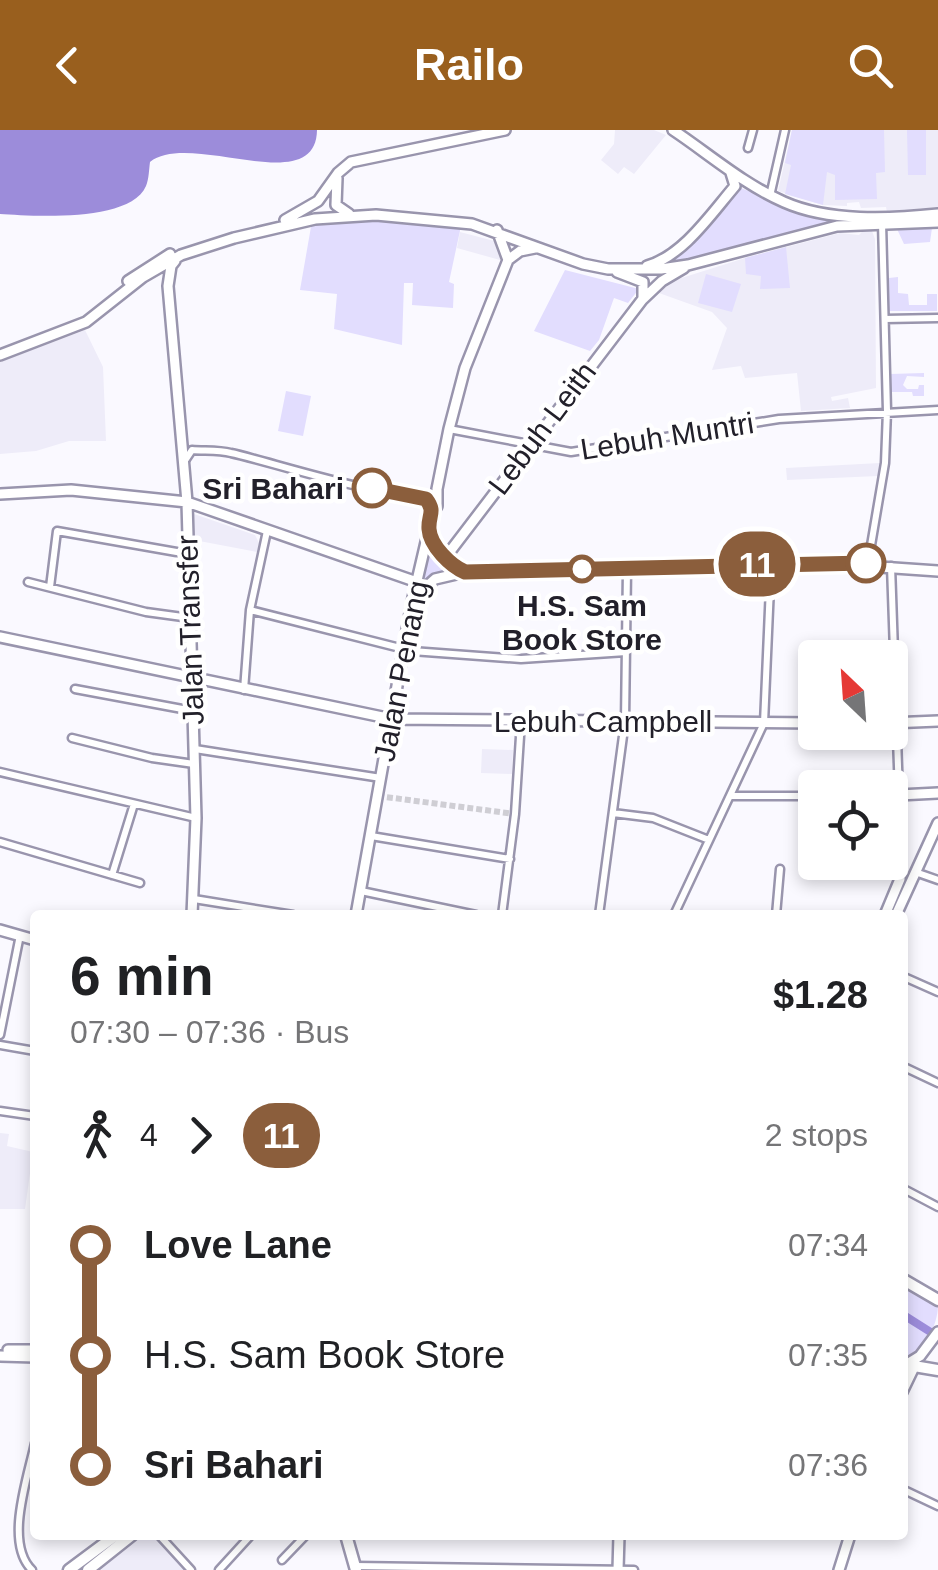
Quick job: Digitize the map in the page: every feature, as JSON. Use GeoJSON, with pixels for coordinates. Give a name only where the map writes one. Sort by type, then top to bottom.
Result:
{"type":"FeatureCollection","features":[{"type":"Feature","properties":{"kind":"main road"},"geometry":{"type":"LineString","coordinates":[[0,352],[83,316],[158,260],[194,244],[285,220],[313,206],[338,172],[351,162],[505,130]]}},
{"type":"Feature","properties":{"kind":"main road"},"geometry":{"type":"LineString","coordinates":[[672,130],[730,171],[788,204],[831,214],[936,217]]}},
{"type":"Feature","properties":{"kind":"main road"},"geometry":{"type":"LineString","coordinates":[[635,269],[667,260],[735,186],[730,171]]}},
{"type":"Feature","properties":{"kind":"main road"},"geometry":{"type":"LineString","coordinates":[[338,172],[336,205],[341,212],[356,216]]}},
{"type":"Feature","properties":{"kind":"main road"},"geometry":{"type":"LineString","coordinates":[[0,352],[86,322],[146,274],[180,256],[286,224],[356,216],[421,217],[497,230],[537,248],[643,282],[642,300]]}},
{"type":"Feature","properties":{"kind":"main road"},"geometry":{"type":"LineString","coordinates":[[608,269],[688,265],[837,226],[936,217]]}},
{"type":"Feature","properties":{"kind":"main road"},"geometry":{"type":"LineString","coordinates":[[497,230],[508,260],[520,251],[537,248]]}},
{"type":"Feature","properties":{"kind":"main road","name":"Jalan Transfer"},"geometry":{"type":"LineString","coordinates":[[180,256],[170,266],[168,286],[187,502],[196,818],[193,910]]}},
{"type":"Feature","properties":{"kind":"main road","name":"Jalan Penang"},"geometry":{"type":"LineString","coordinates":[[357,910],[412,602],[437,506],[449,429],[467,360],[508,260]]}},
{"type":"Feature","properties":{"kind":"main road","name":"Lebuh Leith"},"geometry":{"type":"LineString","coordinates":[[445,558],[642,300],[662,281],[688,265]]}},
{"type":"Feature","properties":{"kind":"main road"},"geometry":{"type":"LineString","coordinates":[[146,274],[160,275],[168,286]]}},
{"type":"Feature","properties":{"kind":"main road"},"geometry":{"type":"LineString","coordinates":[[0,494],[71,490],[187,502],[418,582]]}},
{"type":"Feature","properties":{"kind":"main road"},"geometry":{"type":"LineString","coordinates":[[429,529],[445,558],[465,572]]}},
{"type":"Feature","properties":{"kind":"main road"},"geometry":{"type":"LineString","coordinates":[[412,602],[434,580],[465,572],[868,563],[938,570]]}},
{"type":"Feature","properties":{"kind":"main road","name":"Lebuh Campbell"},"geometry":{"type":"LineString","coordinates":[[0,638],[392,719],[798,723]]}},
{"type":"Feature","properties":{"kind":"main road"},"geometry":{"type":"LineString","coordinates":[[908,722],[938,721]]}},
{"type":"Feature","properties":{"kind":"main road"},"geometry":{"type":"LineString","coordinates":[[908,794],[938,793]]}},
{"type":"Feature","properties":{"kind":"main road"},"geometry":{"type":"LineString","coordinates":[[899,910],[938,828]]}},
{"type":"Feature","properties":{"kind":"main road"},"geometry":{"type":"LineString","coordinates":[[887,910],[900,880]]}},
{"type":"Feature","properties":{"kind":"main road"},"geometry":{"type":"LineString","coordinates":[[0,930],[30,938]]}},
{"type":"Feature","properties":{"kind":"main road"},"geometry":{"type":"LineString","coordinates":[[908,1282],[938,1300]]}},
{"type":"Feature","properties":{"kind":"main road"},"geometry":{"type":"LineString","coordinates":[[908,1364],[920,1356],[936,1335]]}},
{"type":"Feature","properties":{"kind":"main road"},"geometry":{"type":"LineString","coordinates":[[0,1353],[30,1354]]}},
{"type":"Feature","properties":{"kind":"main road"},"geometry":{"type":"LineString","coordinates":[[908,1364],[938,1370]]}},
{"type":"Feature","properties":{"kind":"main road"},"geometry":{"type":"LineString","coordinates":[[69,1570],[109,1540]]}},
{"type":"Feature","properties":{"kind":"main road"},"geometry":{"type":"LineString","coordinates":[[88,1570],[126,1540]]}},
{"type":"Feature","properties":{"kind":"main road"},"geometry":{"type":"LineString","coordinates":[[348,1540],[356,1568]]}},
{"type":"Feature","properties":{"kind":"main road"},"geometry":{"type":"LineString","coordinates":[[618,1570],[619,1540]]}},
{"type":"Feature","properties":{"kind":"main road"},"geometry":{"type":"LineString","coordinates":[[840,1570],[849,1540]]}},
{"type":"Feature","properties":{"kind":"street"},"geometry":{"type":"LineString","coordinates":[[748,148],[753,130]]}},
{"type":"Feature","properties":{"kind":"street"},"geometry":{"type":"LineString","coordinates":[[770,196],[785,130]]}},
{"type":"Feature","properties":{"kind":"street"},"geometry":{"type":"LineString","coordinates":[[868,563],[884,476],[887,411],[882,223]]}},
{"type":"Feature","properties":{"kind":"street"},"geometry":{"type":"LineString","coordinates":[[885,319],[938,318]]}},
{"type":"Feature","properties":{"kind":"street","name":"Lebuh Muntri"},"geometry":{"type":"LineString","coordinates":[[449,429],[572,452],[746,423],[938,410]]}},
{"type":"Feature","properties":{"kind":"street"},"geometry":{"type":"LineString","coordinates":[[180,427],[187,441],[199,450]]}},
{"type":"Feature","properties":{"kind":"street"},"geometry":{"type":"LineString","coordinates":[[184,465],[190,451],[227,452],[312,476],[422,496],[433,496],[437,490]]}},
{"type":"Feature","properties":{"kind":"street"},"geometry":{"type":"LineString","coordinates":[[422,496],[433,512]]}},
{"type":"Feature","properties":{"kind":"street"},"geometry":{"type":"LineString","coordinates":[[50,588],[54,534],[58,531],[188,554]]}},
{"type":"Feature","properties":{"kind":"street"},"geometry":{"type":"LineString","coordinates":[[244,690],[250,610],[267,531]]}},
{"type":"Feature","properties":{"kind":"street"},"geometry":{"type":"LineString","coordinates":[[676,910],[764,723],[771,564]]}},
{"type":"Feature","properties":{"kind":"street"},"geometry":{"type":"LineString","coordinates":[[891,565],[892,640]]}},
{"type":"Feature","properties":{"kind":"street"},"geometry":{"type":"LineString","coordinates":[[600,910],[625,722],[627,568]]}},
{"type":"Feature","properties":{"kind":"street"},"geometry":{"type":"LineString","coordinates":[[28,582],[146,612],[190,618]]}},
{"type":"Feature","properties":{"kind":"street"},"geometry":{"type":"LineString","coordinates":[[250,610],[404,650],[521,659],[626,652]]}},
{"type":"Feature","properties":{"kind":"street"},"geometry":{"type":"LineString","coordinates":[[75,689],[193,711]]}},
{"type":"Feature","properties":{"kind":"street"},"geometry":{"type":"LineString","coordinates":[[503,910],[521,721]]}},
{"type":"Feature","properties":{"kind":"street"},"geometry":{"type":"LineString","coordinates":[[72,738],[194,764]]}},
{"type":"Feature","properties":{"kind":"street"},"geometry":{"type":"LineString","coordinates":[[194,749],[381,778]]}},
{"type":"Feature","properties":{"kind":"street"},"geometry":{"type":"LineString","coordinates":[[0,772],[196,818]]}},
{"type":"Feature","properties":{"kind":"street"},"geometry":{"type":"LineString","coordinates":[[732,796],[798,796]]}},
{"type":"Feature","properties":{"kind":"street"},"geometry":{"type":"LineString","coordinates":[[112,875],[134,804]]}},
{"type":"Feature","properties":{"kind":"street"},"geometry":{"type":"LineString","coordinates":[[613,813],[653,818],[710,840]]}},
{"type":"Feature","properties":{"kind":"street"},"geometry":{"type":"LineString","coordinates":[[370,836],[510,859]]}},
{"type":"Feature","properties":{"kind":"street"},"geometry":{"type":"LineString","coordinates":[[0,842],[140,883]]}},
{"type":"Feature","properties":{"kind":"street"},"geometry":{"type":"LineString","coordinates":[[776,910],[780,869]]}},
{"type":"Feature","properties":{"kind":"street"},"geometry":{"type":"LineString","coordinates":[[918,873],[938,880]]}},
{"type":"Feature","properties":{"kind":"street"},"geometry":{"type":"LineString","coordinates":[[360,891],[452,910]]}},
{"type":"Feature","properties":{"kind":"street"},"geometry":{"type":"LineString","coordinates":[[194,899],[262,910]]}},
{"type":"Feature","properties":{"kind":"street"},"geometry":{"type":"LineString","coordinates":[[0,1035],[20,935]]}},
{"type":"Feature","properties":{"kind":"street"},"geometry":{"type":"LineString","coordinates":[[908,979],[938,992]]}},
{"type":"Feature","properties":{"kind":"street"},"geometry":{"type":"LineString","coordinates":[[0,1045],[30,1049]]}},
{"type":"Feature","properties":{"kind":"street"},"geometry":{"type":"LineString","coordinates":[[908,1069],[938,1083]]}},
{"type":"Feature","properties":{"kind":"street"},"geometry":{"type":"LineString","coordinates":[[0,1111],[30,1115]]}},
{"type":"Feature","properties":{"kind":"street"},"geometry":{"type":"LineString","coordinates":[[908,1191],[938,1206]]}},
{"type":"Feature","properties":{"kind":"street"},"geometry":{"type":"LineString","coordinates":[[30,1470],[18,1535],[22,1559],[32,1570]]}},
{"type":"Feature","properties":{"kind":"street"},"geometry":{"type":"LineString","coordinates":[[908,1492],[938,1506]]}},
{"type":"Feature","properties":{"kind":"street"},"geometry":{"type":"LineString","coordinates":[[164,1540],[192,1570]]}},
{"type":"Feature","properties":{"kind":"street"},"geometry":{"type":"LineString","coordinates":[[219,1570],[246,1540]]}},
{"type":"Feature","properties":{"kind":"street"},"geometry":{"type":"LineString","coordinates":[[282,1560],[301,1540]]}},
{"type":"Feature","properties":{"kind":"street"},"geometry":{"type":"LineString","coordinates":[[356,1568],[634,1570]]}},
{"type":"Feature","properties":{"kind":"shaded area"},"geometry":{"type":"Polygon","coordinates":[[[0,130],[317,130],[311,150],[296,160],[274,162],[169,154],[150,162],[146,186],[136,198],[101,212],[56,216],[0,214],[0,130]]]}},
{"type":"Feature","properties":{"kind":"shaded area"},"geometry":{"type":"Polygon","coordinates":[[[615,130],[654,130],[666,135],[634,174],[624,167],[618,174],[601,160],[614,144],[615,130]]]}},
{"type":"Feature","properties":{"kind":"shaded area"},"geometry":{"type":"Polygon","coordinates":[[[792,130],[938,130],[938,207],[887,212],[886,207],[861,208],[859,202],[823,205],[778,191],[792,130]]]}},
{"type":"Feature","properties":{"kind":"shaded area"},"geometry":{"type":"Polygon","coordinates":[[[792,130],[884,130],[885,172],[876,173],[877,199],[835,200],[835,175],[827,172],[823,205],[785,194],[791,165],[785,163],[792,130]]]}},
{"type":"Feature","properties":{"kind":"shaded area"},"geometry":{"type":"Polygon","coordinates":[[[907,130],[926,130],[926,175],[908,175],[907,130]]]}},
{"type":"Feature","properties":{"kind":"shaded area"},"geometry":{"type":"Polygon","coordinates":[[[741,188],[769,199],[863,220],[813,228],[659,267],[728,195],[741,188]]]}},
{"type":"Feature","properties":{"kind":"shaded area"},"geometry":{"type":"Polygon","coordinates":[[[405,219],[461,226],[449,282],[454,284],[453,308],[412,305],[413,283],[404,283],[402,345],[334,329],[337,294],[300,290],[312,221],[405,219]]]}},
{"type":"Feature","properties":{"kind":"shaded area"},"geometry":{"type":"Polygon","coordinates":[[[932,228],[930,242],[904,244],[897,229],[932,228]]]}},
{"type":"Feature","properties":{"kind":"shaded area"},"geometry":{"type":"Polygon","coordinates":[[[872,231],[875,239],[876,388],[831,397],[832,401],[848,398],[850,408],[801,411],[797,373],[745,378],[741,366],[712,370],[727,328],[712,312],[659,293],[672,281],[745,258],[840,233],[859,235],[872,231]]]}},
{"type":"Feature","properties":{"kind":"shaded area"},"geometry":{"type":"Polygon","coordinates":[[[460,232],[498,242],[502,249],[500,260],[457,248],[460,232]]]}},
{"type":"Feature","properties":{"kind":"shaded area"},"geometry":{"type":"Polygon","coordinates":[[[786,247],[790,288],[760,289],[761,276],[746,274],[745,258],[786,247]]]}},
{"type":"Feature","properties":{"kind":"shaded area"},"geometry":{"type":"Polygon","coordinates":[[[565,270],[639,289],[628,303],[614,298],[599,340],[590,351],[534,331],[565,270]]]}},
{"type":"Feature","properties":{"kind":"shaded area"},"geometry":{"type":"Polygon","coordinates":[[[706,274],[741,284],[732,312],[698,303],[706,274]]]}},
{"type":"Feature","properties":{"kind":"shaded area"},"geometry":{"type":"Polygon","coordinates":[[[898,277],[898,293],[908,294],[909,305],[927,305],[927,294],[937,294],[937,311],[889,311],[889,278],[898,277]]]}},
{"type":"Feature","properties":{"kind":"shaded area"},"geometry":{"type":"Polygon","coordinates":[[[85,330],[103,367],[106,441],[69,441],[36,451],[0,454],[0,362],[85,330]]]}},
{"type":"Feature","properties":{"kind":"shaded area"},"geometry":{"type":"Polygon","coordinates":[[[924,373],[924,377],[907,376],[903,385],[918,389],[924,385],[924,396],[890,392],[890,374],[924,373]]]}},
{"type":"Feature","properties":{"kind":"shaded area"},"geometry":{"type":"Polygon","coordinates":[[[286,391],[311,396],[303,436],[278,431],[286,391]]]}},
{"type":"Feature","properties":{"kind":"shaded area"},"geometry":{"type":"Polygon","coordinates":[[[880,463],[878,476],[787,480],[786,468],[880,463]]]}},
{"type":"Feature","properties":{"kind":"shaded area"},"geometry":{"type":"Polygon","coordinates":[[[194,514],[255,535],[259,543],[257,552],[194,540],[194,514]]]}},
{"type":"Feature","properties":{"kind":"shaded area"},"geometry":{"type":"Polygon","coordinates":[[[430,544],[450,570],[421,583],[430,544]]]}},
{"type":"Feature","properties":{"kind":"shaded area"},"geometry":{"type":"Polygon","coordinates":[[[482,749],[513,750],[512,774],[481,773],[482,749]]]}},
{"type":"Feature","properties":{"kind":"shaded area"},"geometry":{"type":"Polygon","coordinates":[[[0,1133],[9,1134],[7,1146],[30,1151],[30,1173],[25,1209],[0,1209],[0,1133]]]}},
{"type":"Feature","properties":{"kind":"shaded area"},"geometry":{"type":"Polygon","coordinates":[[[908,1287],[938,1305],[928,1338],[910,1355],[908,1287]]]}},
{"type":"Feature","properties":{"kind":"shaded area"},"geometry":{"type":"Polygon","coordinates":[[[134,1540],[158,1540],[185,1570],[98,1570],[134,1540]]]}},
{"type":"Feature","properties":{"kind":"waterway"},"geometry":{"type":"LineString","coordinates":[[908,1318],[937,1336]]}},
{"type":"Feature","properties":{"kind":"tunnel"},"geometry":{"type":"LineString","coordinates":[[378,796],[515,814]]}},
{"type":"Feature","properties":{"kind":"bus line","name":"11"},"geometry":{"type":"LineString","coordinates":[[372,488],[426,499],[433,512],[429,529],[432,536],[445,558],[465,572],[866,563]]}},
{"type":"Feature","properties":{"kind":"place","name":"Sri Bahari"},"geometry":{"type":"Point","coordinates":[372,488]}},
{"type":"Feature","properties":{"kind":"place","name":"H.S. Sam Book Store"},"geometry":{"type":"Point","coordinates":[582,569]}}]}
